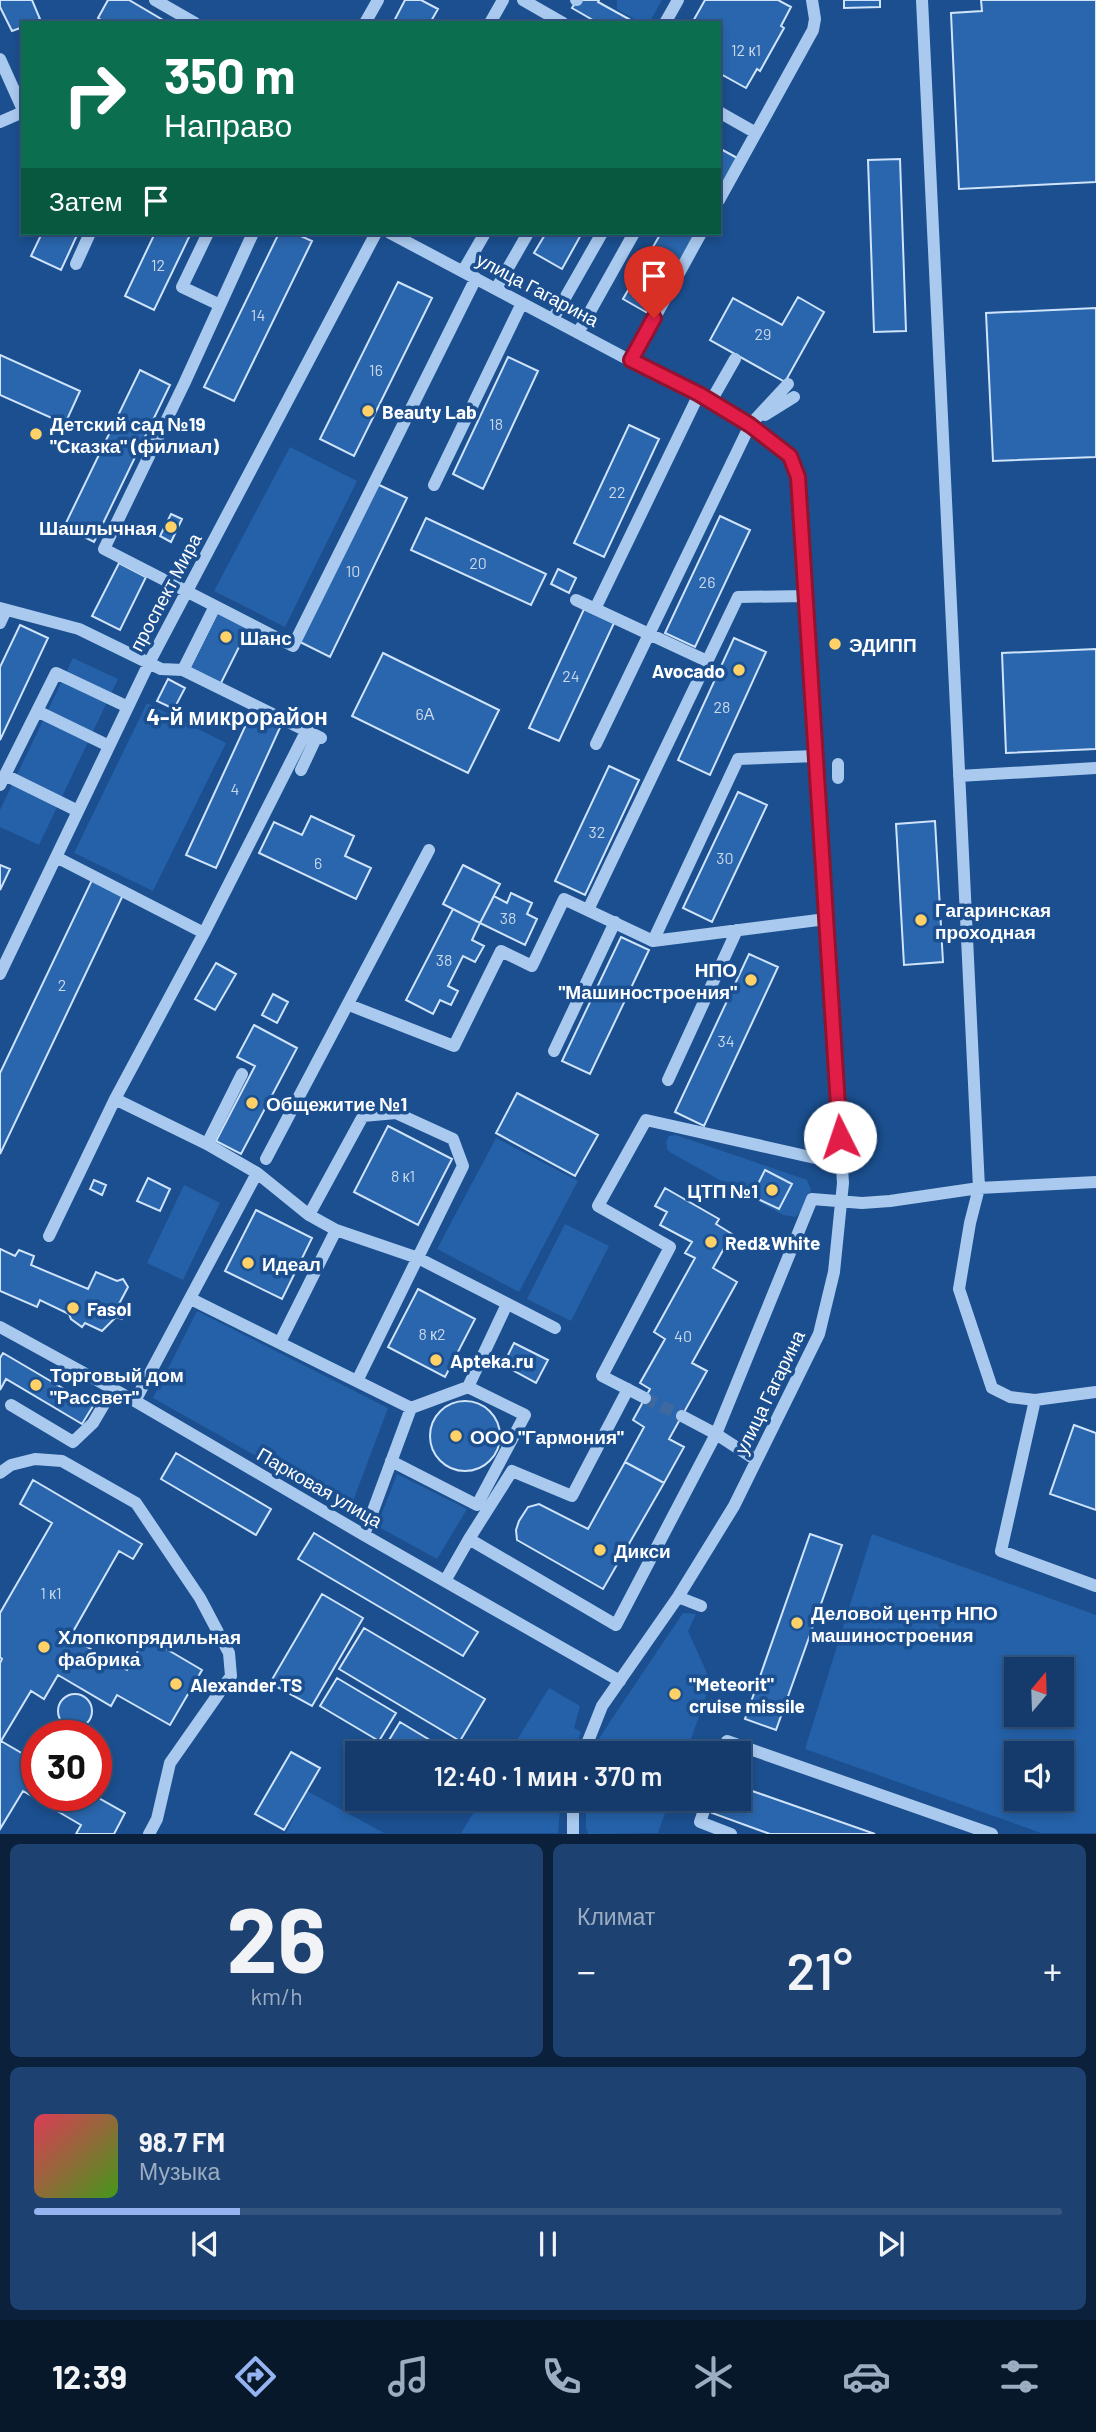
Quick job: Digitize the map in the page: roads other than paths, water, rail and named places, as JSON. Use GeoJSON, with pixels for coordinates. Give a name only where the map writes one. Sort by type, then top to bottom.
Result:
{"type":"FeatureCollection","features":[{"type":"Feature","properties":{"kind":"street"},"geometry":{"type":"LineString","coordinates":[[155,0],[192,21]]}},
{"type":"Feature","properties":{"kind":"street"},"geometry":{"type":"LineString","coordinates":[[366,21],[378,0]]}},
{"type":"Feature","properties":{"kind":"street"},"geometry":{"type":"LineString","coordinates":[[491,21],[503,0]]}},
{"type":"Feature","properties":{"kind":"street"},"geometry":{"type":"LineString","coordinates":[[523,0],[560,21]]}},
{"type":"Feature","properties":{"kind":"street"},"geometry":{"type":"LineString","coordinates":[[666,21],[678,0]]}},
{"type":"Feature","properties":{"kind":"street"},"geometry":{"type":"LineString","coordinates":[[721,196],[813,30],[815,7],[812,0]]}},
{"type":"Feature","properties":{"kind":"street"},"geometry":{"type":"LineString","coordinates":[[922,0],[979,1188],[959,1289],[992,1388],[1010,1397],[1035,1400],[1096,1392]]}},
{"type":"Feature","properties":{"kind":"street"},"geometry":{"type":"LineString","coordinates":[[0,59],[21,106]]}},
{"type":"Feature","properties":{"kind":"street"},"geometry":{"type":"LineString","coordinates":[[0,122],[21,112]]}},
{"type":"Feature","properties":{"kind":"street"},"geometry":{"type":"LineString","coordinates":[[721,113],[756,133]]}},
{"type":"Feature","properties":{"kind":"street"},"geometry":{"type":"LineString","coordinates":[[76,264],[89,235]]}},
{"type":"Feature","properties":{"kind":"street"},"geometry":{"type":"LineString","coordinates":[[207,235],[182,287],[220,305]]}},
{"type":"Feature","properties":{"kind":"street"},"geometry":{"type":"LineString","coordinates":[[252,235],[104,549],[293,646],[476,278]]}},
{"type":"Feature","properties":{"kind":"street","name":"проспект Мира"},"geometry":{"type":"LineString","coordinates":[[0,974],[149,663],[375,235]]}},
{"type":"Feature","properties":{"kind":"street","name":"улица Гагарина"},"geometry":{"type":"LineString","coordinates":[[394,235],[705,398],[750,425],[790,456],[798,477],[807,524],[806,596],[842,1164],[842,1200],[834,1272],[819,1334],[734,1506],[678,1597],[602,1706],[588,1741]]}},
{"type":"Feature","properties":{"kind":"street"},"geometry":{"type":"LineString","coordinates":[[463,271],[484,235]]}},
{"type":"Feature","properties":{"kind":"street"},"geometry":{"type":"LineString","coordinates":[[496,289],[527,235]]}},
{"type":"Feature","properties":{"kind":"street"},"geometry":{"type":"LineString","coordinates":[[553,319],[601,235]]}},
{"type":"Feature","properties":{"kind":"street"},"geometry":{"type":"LineString","coordinates":[[578,333],[633,235]]}},
{"type":"Feature","properties":{"kind":"street"},"geometry":{"type":"LineString","coordinates":[[631,360],[700,235]]}},
{"type":"Feature","properties":{"kind":"street"},"geometry":{"type":"LineString","coordinates":[[434,485],[522,303]]}},
{"type":"Feature","properties":{"kind":"street"},"geometry":{"type":"LineString","coordinates":[[595,609],[705,398],[735,359]]}},
{"type":"Feature","properties":{"kind":"street"},"geometry":{"type":"LineString","coordinates":[[596,744],[750,425],[788,384]]}},
{"type":"Feature","properties":{"kind":"street"},"geometry":{"type":"LineString","coordinates":[[750,425],[794,397]]}},
{"type":"Feature","properties":{"kind":"street"},"geometry":{"type":"LineString","coordinates":[[588,910],[737,597],[806,596]]}},
{"type":"Feature","properties":{"kind":"street"},"geometry":{"type":"LineString","coordinates":[[576,600],[707,661]]}},
{"type":"Feature","properties":{"kind":"street"},"geometry":{"type":"LineString","coordinates":[[183,670],[215,606]]}},
{"type":"Feature","properties":{"kind":"street"},"geometry":{"type":"LineString","coordinates":[[0,623],[3,609],[79,629],[161,669],[183,670],[315,735]]}},
{"type":"Feature","properties":{"kind":"street"},"geometry":{"type":"LineString","coordinates":[[78,811],[2,780],[56,673],[128,707]]}},
{"type":"Feature","properties":{"kind":"street"},"geometry":{"type":"LineString","coordinates":[[37,711],[109,746]]}},
{"type":"Feature","properties":{"kind":"street"},"geometry":{"type":"LineString","coordinates":[[301,770],[315,735],[314,716]]}},
{"type":"Feature","properties":{"kind":"street"},"geometry":{"type":"LineString","coordinates":[[49,1236],[115,1100],[204,933],[315,735]]}},
{"type":"Feature","properties":{"kind":"street"},"geometry":{"type":"LineString","coordinates":[[653,941],[738,759],[816,756]]}},
{"type":"Feature","properties":{"kind":"street"},"geometry":{"type":"LineString","coordinates":[[838,764],[838,778]]}},
{"type":"Feature","properties":{"kind":"street"},"geometry":{"type":"LineString","coordinates":[[959,776],[1096,768]]}},
{"type":"Feature","properties":{"kind":"street"},"geometry":{"type":"LineString","coordinates":[[266,1159],[429,850]]}},
{"type":"Feature","properties":{"kind":"street"},"geometry":{"type":"LineString","coordinates":[[56,857],[204,933]]}},
{"type":"Feature","properties":{"kind":"street"},"geometry":{"type":"LineString","coordinates":[[349,1005],[454,1046],[501,951],[532,966],[564,899],[653,941],[826,919]]}},
{"type":"Feature","properties":{"kind":"street"},"geometry":{"type":"LineString","coordinates":[[554,1051],[615,922]]}},
{"type":"Feature","properties":{"kind":"street"},"geometry":{"type":"LineString","coordinates":[[668,1080],[737,930]]}},
{"type":"Feature","properties":{"kind":"street"},"geometry":{"type":"LineString","coordinates":[[207,1144],[243,1074]]}},
{"type":"Feature","properties":{"kind":"street"},"geometry":{"type":"LineString","coordinates":[[115,1100],[207,1144],[257,1173],[309,1215],[336,1230],[418,1258],[555,1328]]}},
{"type":"Feature","properties":{"kind":"street"},"geometry":{"type":"LineString","coordinates":[[309,1215],[363,1116],[396,1113],[453,1139],[463,1166],[357,1381]]}},
{"type":"Feature","properties":{"kind":"street"},"geometry":{"type":"LineString","coordinates":[[645,1398],[602,1376],[670,1247],[597,1206],[646,1120],[842,1164]]}},
{"type":"Feature","properties":{"kind":"street"},"geometry":{"type":"LineString","coordinates":[[135,1402],[257,1173]]}},
{"type":"Feature","properties":{"kind":"street"},"geometry":{"type":"LineString","coordinates":[[469,1539],[616,1625],[716,1434],[813,1199],[862,1203],[979,1188],[1096,1182]]}},
{"type":"Feature","properties":{"kind":"street"},"geometry":{"type":"LineString","coordinates":[[280,1342],[336,1230]]}},
{"type":"Feature","properties":{"kind":"street"},"geometry":{"type":"LineString","coordinates":[[191,1299],[411,1408],[468,1387],[507,1304]]}},
{"type":"Feature","properties":{"kind":"street","name":"Парковая улица"},"geometry":{"type":"LineString","coordinates":[[0,1327],[113,1389],[620,1681]]}},
{"type":"Feature","properties":{"kind":"street"},"geometry":{"type":"LineString","coordinates":[[391,1461],[477,1505],[525,1415],[468,1387]]}},
{"type":"Feature","properties":{"kind":"street"},"geometry":{"type":"LineString","coordinates":[[11,1405],[73,1442],[93,1423],[113,1389]]}},
{"type":"Feature","properties":{"kind":"street"},"geometry":{"type":"LineString","coordinates":[[502,1459],[512,1471],[572,1496],[628,1389]]}},
{"type":"Feature","properties":{"kind":"street"},"geometry":{"type":"LineString","coordinates":[[1035,1400],[1001,1551],[1096,1586]]}},
{"type":"Feature","properties":{"kind":"street"},"geometry":{"type":"LineString","coordinates":[[364,1535],[411,1408]]}},
{"type":"Feature","properties":{"kind":"street"},"geometry":{"type":"LineString","coordinates":[[682,1416],[756,1460]]}},
{"type":"Feature","properties":{"kind":"street"},"geometry":{"type":"LineString","coordinates":[[0,1473],[11,1465],[35,1459],[62,1461],[136,1503],[200,1598],[229,1653],[230,1676],[170,1763],[157,1819],[149,1833]]}},
{"type":"Feature","properties":{"kind":"street"},"geometry":{"type":"LineString","coordinates":[[444,1581],[512,1471]]}},
{"type":"Feature","properties":{"kind":"street"},"geometry":{"type":"LineString","coordinates":[[678,1597],[701,1606]]}},
{"type":"Feature","properties":{"kind":"street"},"geometry":{"type":"LineString","coordinates":[[751,1749],[992,1833]]}},
{"type":"Feature","properties":{"kind":"street"},"geometry":{"type":"LineString","coordinates":[[573,1811],[573,1833]]}},
{"type":"Feature","properties":{"kind":"street"},"geometry":{"type":"LineString","coordinates":[[704,1811],[700,1822],[730,1833]]}},
{"type":"Feature","properties":{"kind":"tunnel"},"geometry":{"type":"LineString","coordinates":[[645,1398],[682,1416]]}},
{"type":"Feature","properties":{"kind":"place","name":"Beauty Lab"},"geometry":{"type":"Point","coordinates":[368,411]}},
{"type":"Feature","properties":{"kind":"place","name":"Детский сад №19 \"Сказка\" (филиал)"},"geometry":{"type":"Point","coordinates":[36,434]}},
{"type":"Feature","properties":{"kind":"place","name":"Шашлычная"},"geometry":{"type":"Point","coordinates":[171,527]}},
{"type":"Feature","properties":{"kind":"place","name":"Шанс"},"geometry":{"type":"Point","coordinates":[226,637]}},
{"type":"Feature","properties":{"kind":"place","name":"ЭДИПП"},"geometry":{"type":"Point","coordinates":[835,644]}},
{"type":"Feature","properties":{"kind":"place","name":"Avocado"},"geometry":{"type":"Point","coordinates":[739,670]}},
{"type":"Feature","properties":{"kind":"place","name":"Гагаринская проходная"},"geometry":{"type":"Point","coordinates":[921,920]}},
{"type":"Feature","properties":{"kind":"place","name":"НПО \"Машиностроения\""},"geometry":{"type":"Point","coordinates":[751,980]}},
{"type":"Feature","properties":{"kind":"place","name":"Общежитие №1"},"geometry":{"type":"Point","coordinates":[252,1103]}},
{"type":"Feature","properties":{"kind":"place","name":"ЦТП №1"},"geometry":{"type":"Point","coordinates":[772,1190]}},
{"type":"Feature","properties":{"kind":"place","name":"Red&White"},"geometry":{"type":"Point","coordinates":[711,1242]}},
{"type":"Feature","properties":{"kind":"place","name":"Идеал"},"geometry":{"type":"Point","coordinates":[248,1263]}},
{"type":"Feature","properties":{"kind":"place","name":"Fasol"},"geometry":{"type":"Point","coordinates":[73,1308]}},
{"type":"Feature","properties":{"kind":"place","name":"Apteka.ru"},"geometry":{"type":"Point","coordinates":[436,1360]}},
{"type":"Feature","properties":{"kind":"place","name":"Торговый дом \"Рассвет\""},"geometry":{"type":"Point","coordinates":[36,1385]}},
{"type":"Feature","properties":{"kind":"place","name":"ООО \"Гармония\""},"geometry":{"type":"Point","coordinates":[456,1436]}},
{"type":"Feature","properties":{"kind":"place","name":"Дикси"},"geometry":{"type":"Point","coordinates":[600,1550]}},
{"type":"Feature","properties":{"kind":"place","name":"Деловой центр НПО машиностроения"},"geometry":{"type":"Point","coordinates":[797,1623]}},
{"type":"Feature","properties":{"kind":"place","name":"Хлопкопрядильная фабрика"},"geometry":{"type":"Point","coordinates":[44,1647]}},
{"type":"Feature","properties":{"kind":"place","name":"Alexander TS"},"geometry":{"type":"Point","coordinates":[176,1684]}},
{"type":"Feature","properties":{"kind":"place","name":"\"Meteorit\" cruise missile"},"geometry":{"type":"Point","coordinates":[675,1694]}},
{"type":"Feature","properties":{"kind":"district","name":"4-й микрорайон"},"geometry":{"type":"Point","coordinates":[237,716]}}]}
